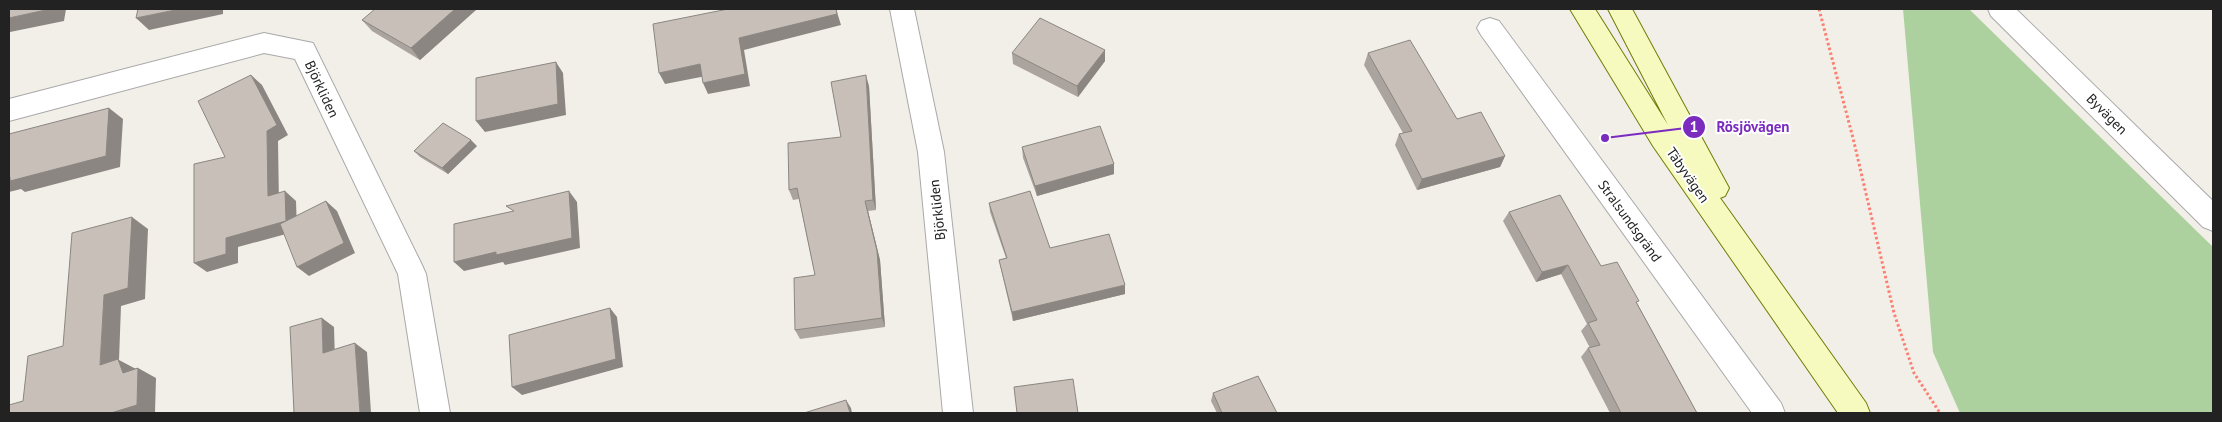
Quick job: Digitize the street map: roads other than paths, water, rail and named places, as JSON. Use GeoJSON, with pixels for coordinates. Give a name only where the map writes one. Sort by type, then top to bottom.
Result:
{"type":"FeatureCollection","features":[{"type":"Feature","properties":{"kind":"main road","name":"Täbyvägen"},"geometry":{"type":"LineString","coordinates":[[1582,9],[1662,138],[1855,413]]}},
{"type":"Feature","properties":{"kind":"main road","name":"Täbyvägen"},"geometry":{"type":"LineString","coordinates":[[1620,9],[1768,287]]}},
{"type":"Feature","properties":{"kind":"street","name":"Björkliden"},"geometry":{"type":"LineString","coordinates":[[902,9],[931,152],[958,413]]}},
{"type":"Feature","properties":{"kind":"street","name":"Byvägen"},"geometry":{"type":"LineString","coordinates":[[2000,9],[2213,219]]}},
{"type":"Feature","properties":{"kind":"street","name":"Stralsundsgränd"},"geometry":{"type":"LineString","coordinates":[[1490,28],[1770,413]]}},
{"type":"Feature","properties":{"kind":"street","name":"Björkliden"},"geometry":{"type":"LineString","coordinates":[[9,110],[264,43],[304,50],[412,274],[435,413]]}},
{"type":"Feature","properties":{"kind":"place","name":"Rösjövägen"},"geometry":{"type":"Point","coordinates":[1605,138]}}]}
